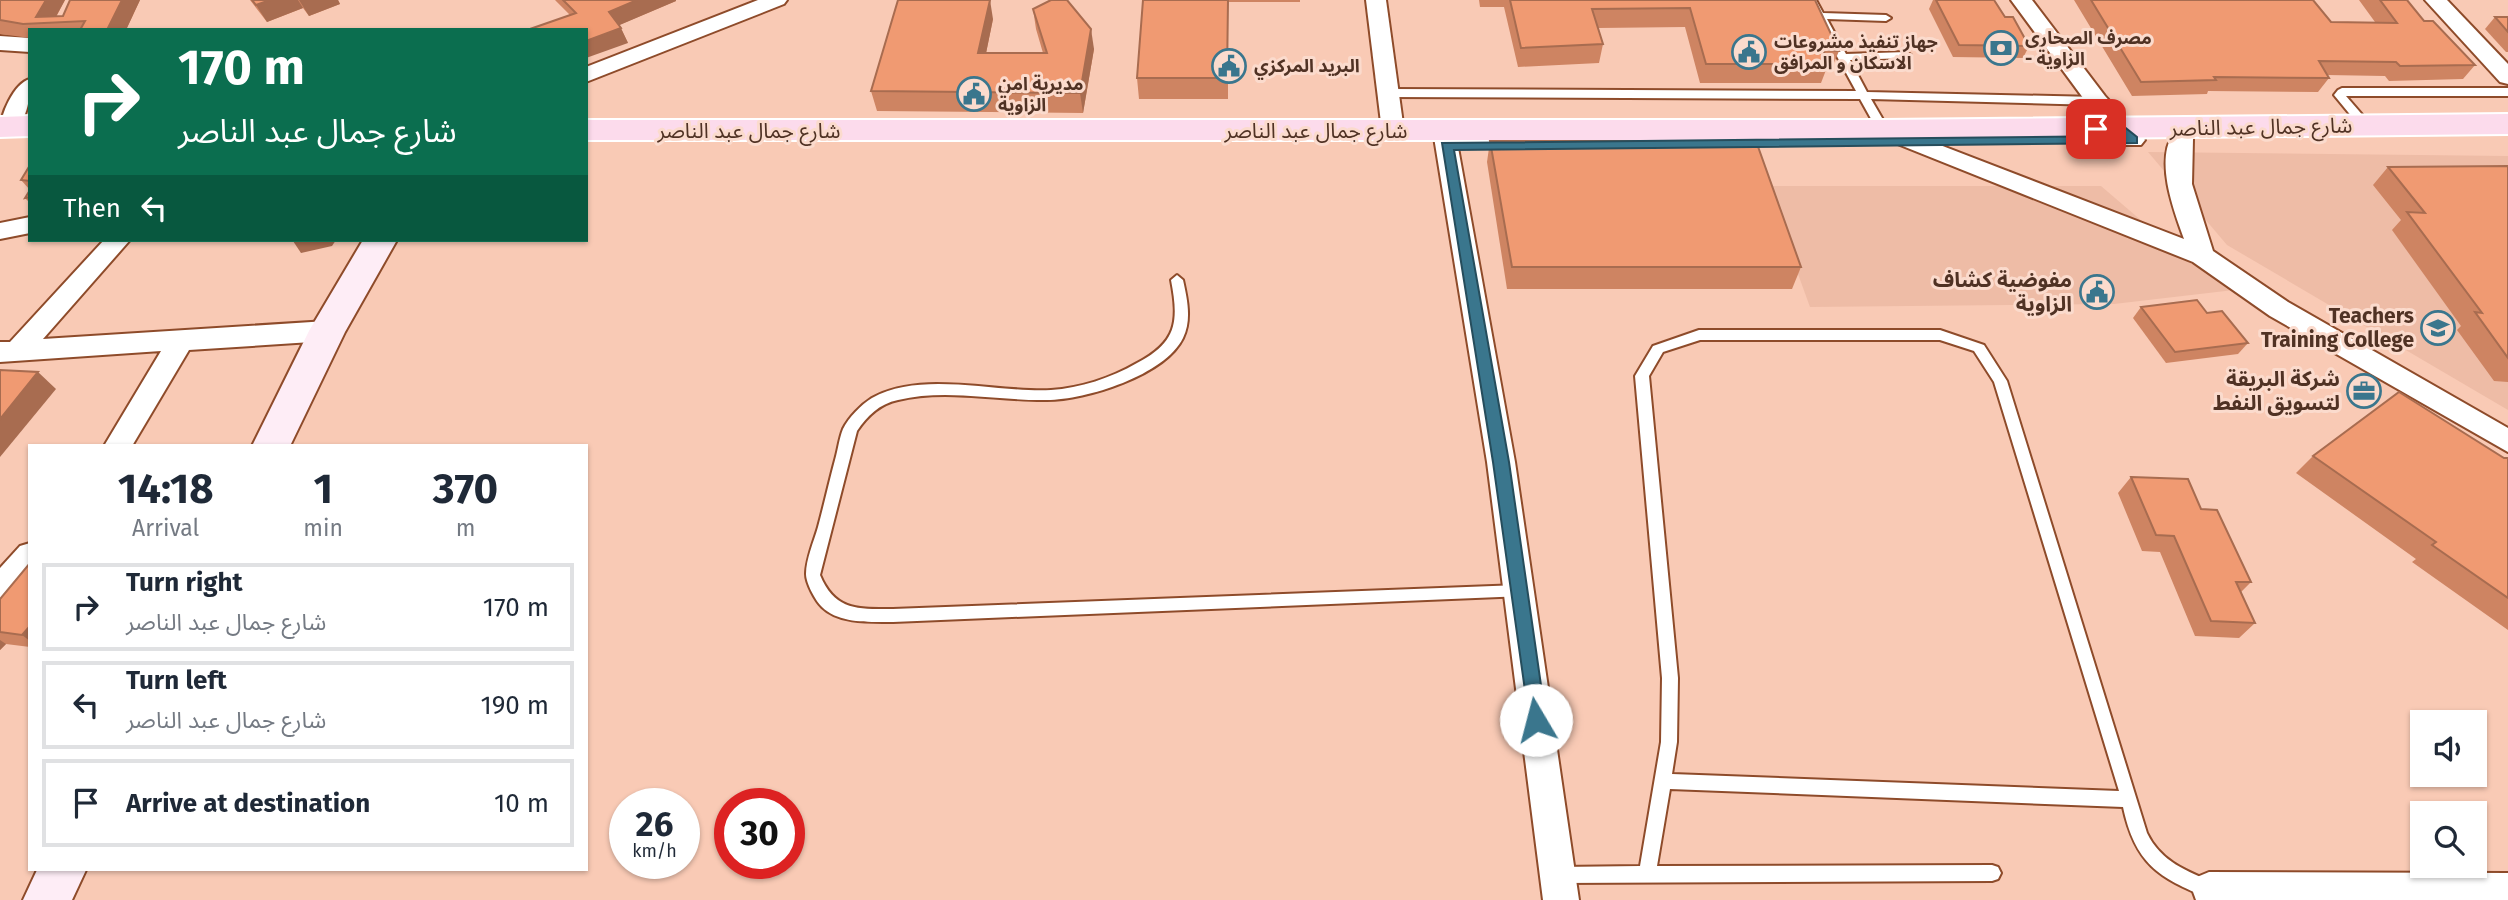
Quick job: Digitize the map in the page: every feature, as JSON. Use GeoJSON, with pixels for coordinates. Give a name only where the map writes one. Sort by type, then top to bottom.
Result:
{"type":"FeatureCollection","features":[{"type":"Feature","properties":{"kind":"main road","name":"شارع جمال عبد الناصر"},"geometry":{"type":"LineString","coordinates":[[588,130],[1393,131],[1445,139],[1912,143],[2365,126],[2508,124]]}},
{"type":"Feature","properties":{"kind":"main road","name":"شارع جمال عبد الناصر"},"geometry":{"type":"LineString","coordinates":[[588,149],[1445,139],[1883,130],[2127,134],[2181,139],[2508,138]]}},
{"type":"Feature","properties":{"kind":"street"},"geometry":{"type":"LineString","coordinates":[[589,76],[777,0]]}},
{"type":"Feature","properties":{"kind":"street"},"geometry":{"type":"LineString","coordinates":[[1376,0],[1393,131]]}},
{"type":"Feature","properties":{"kind":"street"},"geometry":{"type":"LineString","coordinates":[[2021,0],[2098,101],[2127,134]]}},
{"type":"Feature","properties":{"kind":"street"},"geometry":{"type":"LineString","coordinates":[[2435,0],[2508,77]]}},
{"type":"Feature","properties":{"kind":"street"},"geometry":{"type":"LineString","coordinates":[[0,43],[28,45]]}},
{"type":"Feature","properties":{"kind":"street"},"geometry":{"type":"LineString","coordinates":[[13,127],[28,91]]}},
{"type":"Feature","properties":{"kind":"street"},"geometry":{"type":"LineString","coordinates":[[1883,130],[2202,256],[2279,309],[2508,441]]}},
{"type":"Feature","properties":{"kind":"street"},"geometry":{"type":"LineString","coordinates":[[1445,139],[1501,462],[1559,888]]}},
{"type":"Feature","properties":{"kind":"street"},"geometry":{"type":"LineString","coordinates":[[2181,139],[2179,180],[2182,199],[2202,256]]}},
{"type":"Feature","properties":{"kind":"street"},"geometry":{"type":"LineString","coordinates":[[0,231],[28,225]]}},
{"type":"Feature","properties":{"kind":"street"},"geometry":{"type":"LineString","coordinates":[[9,351],[116,242]]}},
{"type":"Feature","properties":{"kind":"street"},"geometry":{"type":"LineString","coordinates":[[272,444],[327,331],[379,242]]}},
{"type":"Feature","properties":{"kind":"street"},"geometry":{"type":"LineString","coordinates":[[9,351],[327,331]]}},
{"type":"Feature","properties":{"kind":"street"},"geometry":{"type":"LineString","coordinates":[[119,444],[181,341]]}},
{"type":"Feature","properties":{"kind":"street"},"geometry":{"type":"LineString","coordinates":[[0,589],[28,557]]}},
{"type":"Feature","properties":{"kind":"street"},"geometry":{"type":"LineString","coordinates":[[47,900],[62,871]]}},
{"type":"Feature","properties":{"kind":"street"},"geometry":{"type":"LineString","coordinates":[[2212,895],[2508,890]]}},
{"type":"Feature","properties":{"kind":"lane"},"geometry":{"type":"LineString","coordinates":[[1811,0],[1883,130]]}},
{"type":"Feature","properties":{"kind":"lane"},"geometry":{"type":"LineString","coordinates":[[1821,16],[1886,18]]}},
{"type":"Feature","properties":{"kind":"lane"},"geometry":{"type":"LineString","coordinates":[[1843,57],[1906,55]]}},
{"type":"Feature","properties":{"kind":"lane"},"geometry":{"type":"LineString","coordinates":[[2365,126],[2340,95],[2342,92],[2508,92]]}},
{"type":"Feature","properties":{"kind":"lane"},"geometry":{"type":"LineString","coordinates":[[1388,93],[1864,95],[2098,101]]}},
{"type":"Feature","properties":{"kind":"lane"},"geometry":{"type":"LineString","coordinates":[[1177,280],[1183,307],[1177,339],[1148,365],[1092,388],[1052,395],[915,391],[879,401],[860,414],[850,430],[813,575],[830,605],[864,614],[932,614],[1519,591]]}},
{"type":"Feature","properties":{"kind":"lane"},"geometry":{"type":"LineString","coordinates":[[1647,874],[1669,742],[1671,678],[1642,376],[1658,349],[1699,335],[1940,335],[1979,348],[2000,381],[2130,799],[2136,831],[2146,852],[2164,869],[2212,895]]}},
{"type":"Feature","properties":{"kind":"lane"},"geometry":{"type":"LineString","coordinates":[[1663,781],[2130,799]]}},
{"type":"Feature","properties":{"kind":"lane"},"geometry":{"type":"LineString","coordinates":[[1559,888],[1647,874],[1992,873]]}},
{"type":"Feature","properties":{"kind":"shaded area","name":"Teachers Training College"},"geometry":{"type":"Polygon","coordinates":[[[2148,152],[2508,156],[2508,410],[2227,245],[2148,152]]]}},
{"type":"Feature","properties":{"kind":"shaded area"},"geometry":{"type":"Polygon","coordinates":[[[1766,186],[2101,186],[2192,264],[2234,290],[2114,304],[1810,307],[1766,186]]]}},
{"type":"Feature","properties":{"kind":"building"},"geometry":{"type":"Polygon","coordinates":[[[0,0],[46,0],[36,17],[63,16],[70,0],[122,0],[108,28],[81,28],[85,21],[23,24],[0,20],[0,0]]]}},
{"type":"Feature","properties":{"kind":"building"},"geometry":{"type":"Polygon","coordinates":[[[252,0],[270,0],[256,5],[252,0]]]}},
{"type":"Feature","properties":{"kind":"building"},"geometry":{"type":"Polygon","coordinates":[[[563,0],[637,0],[609,12],[621,28],[588,40],[588,28],[533,28],[576,13],[563,0]]]}},
{"type":"Feature","properties":{"kind":"building"},"geometry":{"type":"Polygon","coordinates":[[[898,0],[990,0],[978,53],[1047,53],[1033,9],[1051,0],[1067,0],[1091,29],[1080,93],[871,91],[898,0]]]}},
{"type":"Feature","properties":{"kind":"building"},"geometry":{"type":"Polygon","coordinates":[[[1143,0],[1228,0],[1227,78],[1137,78],[1143,0]]]}},
{"type":"Feature","properties":{"kind":"building"},"geometry":{"type":"Polygon","coordinates":[[[1510,0],[1815,0],[1839,51],[1823,50],[1829,64],[1706,64],[1690,8],[1592,9],[1603,44],[1521,48],[1510,0]]]}},
{"type":"Feature","properties":{"kind":"building"},"geometry":{"type":"Polygon","coordinates":[[[1936,0],[1994,0],[2005,17],[2013,17],[2029,46],[1959,45],[1936,0]]]}},
{"type":"Feature","properties":{"kind":"building"},"geometry":{"type":"Polygon","coordinates":[[[2091,0],[2313,0],[2331,22],[2397,23],[2380,0],[2407,0],[2424,21],[2433,21],[2475,65],[2400,66],[2396,62],[2319,61],[2329,78],[2214,77],[2216,80],[2141,82],[2091,0]]]}},
{"type":"Feature","properties":{"kind":"building"},"geometry":{"type":"Polygon","coordinates":[[[2495,17],[2508,17],[2508,32],[2495,17]]]}},
{"type":"Feature","properties":{"kind":"building"},"geometry":{"type":"Polygon","coordinates":[[[1490,141],[1756,141],[1801,267],[1512,267],[1490,141]]]}},
{"type":"Feature","properties":{"kind":"building"},"geometry":{"type":"Polygon","coordinates":[[[2508,166],[2508,358],[2475,312],[2482,313],[2407,212],[2425,213],[2388,167],[2508,166]]]}},
{"type":"Feature","properties":{"kind":"building"},"geometry":{"type":"Polygon","coordinates":[[[28,168],[28,181],[21,180],[28,168]]]}},
{"type":"Feature","properties":{"kind":"building"},"geometry":{"type":"Polygon","coordinates":[[[2197,300],[2207,313],[2222,311],[2248,343],[2175,352],[2141,307],[2197,300]]]}},
{"type":"Feature","properties":{"kind":"building"},"geometry":{"type":"Polygon","coordinates":[[[0,370],[38,372],[0,419],[0,370]]]}},
{"type":"Feature","properties":{"kind":"building"},"geometry":{"type":"Polygon","coordinates":[[[2399,392],[2508,458],[2508,598],[2432,545],[2436,542],[2313,456],[2399,392]]]}},
{"type":"Feature","properties":{"kind":"building"},"geometry":{"type":"Polygon","coordinates":[[[2131,477],[2188,479],[2201,509],[2217,510],[2251,582],[2236,582],[2255,623],[2211,621],[2174,536],[2156,535],[2131,477]]]}},
{"type":"Feature","properties":{"kind":"building"},"geometry":{"type":"Polygon","coordinates":[[[28,565],[28,628],[22,635],[0,632],[0,599],[28,565]]]}},
{"type":"Feature","properties":{"kind":"place","name":"مصرف الصحارى - الزاوية"},"geometry":{"type":"Point","coordinates":[2001,48]}},
{"type":"Feature","properties":{"kind":"place","name":"جهاز تنفيذ مشروعات الاسكان و المرافق"},"geometry":{"type":"Point","coordinates":[1749,52]}},
{"type":"Feature","properties":{"kind":"place","name":"البريد المركزي"},"geometry":{"type":"Point","coordinates":[1229,66]}},
{"type":"Feature","properties":{"kind":"place","name":"مديرية امن الزاوية"},"geometry":{"type":"Point","coordinates":[974,94]}},
{"type":"Feature","properties":{"kind":"place","name":"مفوضية كشاف الزاوية"},"geometry":{"type":"Point","coordinates":[2097,292]}},
{"type":"Feature","properties":{"kind":"place","name":"Teachers Training College"},"geometry":{"type":"Point","coordinates":[2438,328]}},
{"type":"Feature","properties":{"kind":"place","name":"شركة البريقة لتسويق النفط"},"geometry":{"type":"Point","coordinates":[2364,391]}},
{"type":"Feature","properties":{"kind":"route"},"geometry":{"type":"LineString","coordinates":[[1536,720],[1501,462],[1446,146],[2133,140],[2122,129],[2096,129]]}}]}
